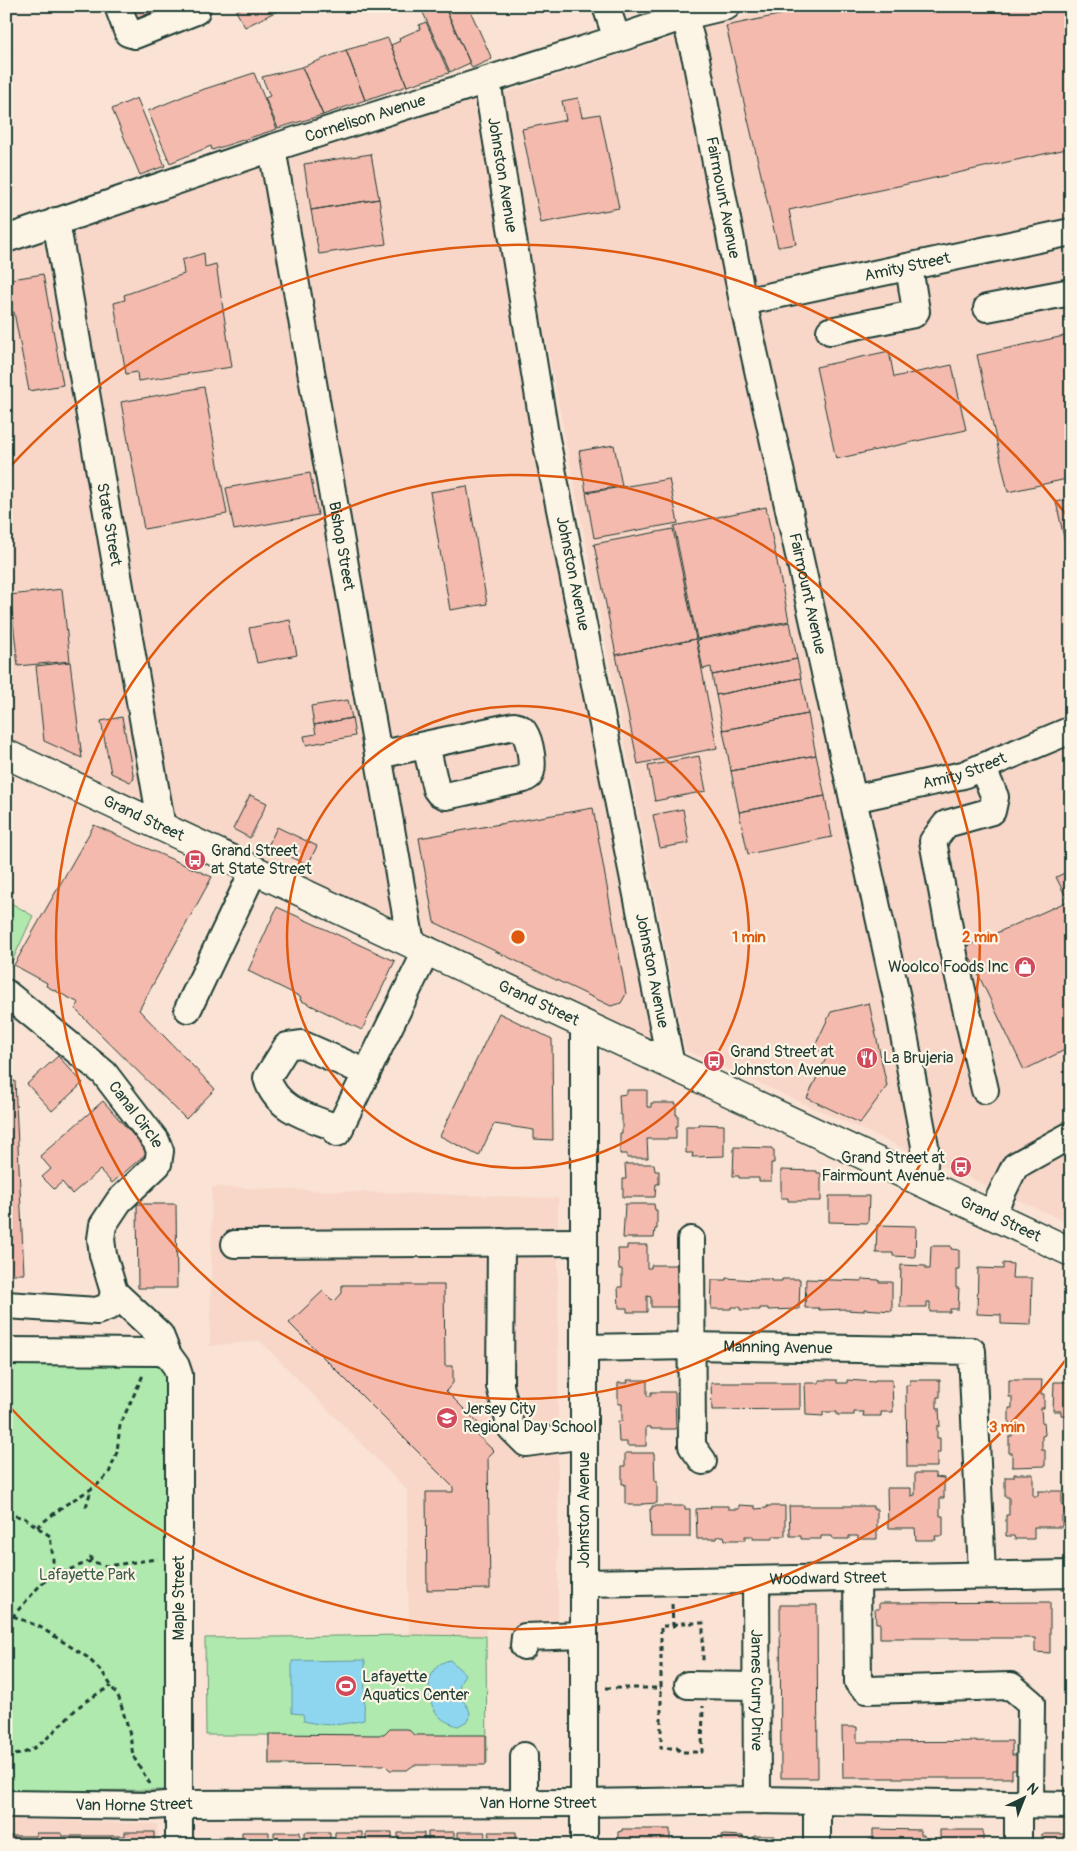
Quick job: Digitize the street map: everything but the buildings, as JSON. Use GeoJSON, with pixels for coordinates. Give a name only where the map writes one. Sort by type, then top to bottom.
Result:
{"type":"FeatureCollection","features":[{"type":"Feature","properties":{"kind":"main road","name":"Grand Street"},"geometry":{"type":"LineString","coordinates":[[6,754],[1071,1252]]}},
{"type":"Feature","properties":{"kind":"street"},"geometry":{"type":"LineString","coordinates":[[118,6],[128,33],[135,35],[196,9]]}},
{"type":"Feature","properties":{"kind":"street"},"geometry":{"type":"LineString","coordinates":[[606,6],[618,39]]}},
{"type":"Feature","properties":{"kind":"street","name":"Cornelison Avenue"},"geometry":{"type":"LineString","coordinates":[[6,239],[272,148],[618,39],[684,11],[728,6]]}},
{"type":"Feature","properties":{"kind":"street","name":"Fairmount Avenue"},"geometry":{"type":"LineString","coordinates":[[684,11],[696,59],[743,302],[897,998],[925,1146],[922,1183]]}},
{"type":"Feature","properties":{"kind":"street","name":"Johnston Avenue"},"geometry":{"type":"LineString","coordinates":[[487,80],[545,434],[672,1065]]}},
{"type":"Feature","properties":{"kind":"street","name":"Bishop Street"},"geometry":{"type":"LineString","coordinates":[[272,148],[378,755],[419,947]]}},
{"type":"Feature","properties":{"kind":"street","name":"State Street"},"geometry":{"type":"LineString","coordinates":[[56,221],[162,827]]}},
{"type":"Feature","properties":{"kind":"street","name":"Amity Street"},"geometry":{"type":"LineString","coordinates":[[743,302],[1071,232]]}},
{"type":"Feature","properties":{"kind":"street"},"geometry":{"type":"LineString","coordinates":[[830,331],[914,314],[916,311],[909,266]]}},
{"type":"Feature","properties":{"kind":"street"},"geometry":{"type":"LineString","coordinates":[[987,308],[1071,292]]}},
{"type":"Feature","properties":{"kind":"street","name":"Amity Street"},"geometry":{"type":"LineString","coordinates":[[853,799],[962,775],[1071,730]]}},
{"type":"Feature","properties":{"kind":"street"},"geometry":{"type":"LineString","coordinates":[[378,755],[426,745]]}},
{"type":"Feature","properties":{"kind":"street"},"geometry":{"type":"LineString","coordinates":[[982,767],[995,797],[992,811],[946,824],[934,841],[955,960],[986,1090]]}},
{"type":"Feature","properties":{"kind":"street"},"geometry":{"type":"LineString","coordinates":[[188,1010],[254,870]]}},
{"type":"Feature","properties":{"kind":"street"},"geometry":{"type":"LineString","coordinates":[[367,1073],[301,1044],[287,1046],[267,1078],[270,1088],[287,1107],[339,1131],[367,1073],[419,947]]}},
{"type":"Feature","properties":{"kind":"street","name":"Canal Circle"},"geometry":{"type":"LineString","coordinates":[[6,993],[104,1073],[156,1141],[160,1151],[158,1164],[119,1201],[103,1225],[101,1239],[110,1281]]}},
{"type":"Feature","properties":{"kind":"street","name":"Johnston Avenue"},"geometry":{"type":"LineString","coordinates":[[584,1024],[584,1845]]}},
{"type":"Feature","properties":{"kind":"street"},"geometry":{"type":"LineString","coordinates":[[991,1215],[1016,1166],[1071,1135]]}},
{"type":"Feature","properties":{"kind":"street"},"geometry":{"type":"LineString","coordinates":[[691,1240],[692,1446],[703,1461]]}},
{"type":"Feature","properties":{"kind":"street"},"geometry":{"type":"LineString","coordinates":[[501,1242],[500,1386],[511,1428],[526,1443],[584,1435]]}},
{"type":"Feature","properties":{"kind":"street"},"geometry":{"type":"LineString","coordinates":[[235,1244],[584,1242]]}},
{"type":"Feature","properties":{"kind":"street"},"geometry":{"type":"LineString","coordinates":[[6,1305],[97,1311],[110,1306],[110,1281]]}},
{"type":"Feature","properties":{"kind":"street","name":"Maple Street"},"geometry":{"type":"LineString","coordinates":[[110,1281],[160,1335],[157,1362],[176,1366],[179,1375],[179,1845]]}},
{"type":"Feature","properties":{"kind":"street","name":"Manning Avenue"},"geometry":{"type":"LineString","coordinates":[[584,1348],[691,1346],[972,1351],[982,1576]]}},
{"type":"Feature","properties":{"kind":"street"},"geometry":{"type":"LineString","coordinates":[[6,1352],[159,1352],[157,1362]]}},
{"type":"Feature","properties":{"kind":"street","name":"Woodward Street"},"geometry":{"type":"LineString","coordinates":[[584,1583],[1071,1574]]}},
{"type":"Feature","properties":{"kind":"street"},"geometry":{"type":"LineString","coordinates":[[857,1577],[858,1682],[866,1690],[1011,1686],[1031,1703],[1024,1804],[1018,1845]]}},
{"type":"Feature","properties":{"kind":"street","name":"James Curry Drive"},"geometry":{"type":"LineString","coordinates":[[756,1580],[757,1800]]}},
{"type":"Feature","properties":{"kind":"street"},"geometry":{"type":"LineString","coordinates":[[524,1646],[525,1637],[584,1636]]}},
{"type":"Feature","properties":{"kind":"street"},"geometry":{"type":"LineString","coordinates":[[696,1678],[756,1686]]}},
{"type":"Feature","properties":{"kind":"street"},"geometry":{"type":"LineString","coordinates":[[524,1756],[524,1803]]}},
{"type":"Feature","properties":{"kind":"street","name":"Van Horne Street"},"geometry":{"type":"LineString","coordinates":[[6,1804],[152,1806],[179,1804],[585,1803],[757,1800],[1071,1805]]}},
{"type":"Feature","properties":{"kind":"street"},"geometry":{"type":"LineString","coordinates":[[817,1801],[817,1845]]}},
{"type":"Feature","properties":{"kind":"path"},"geometry":{"type":"LineString","coordinates":[[38,1527],[65,1505],[91,1490],[109,1473],[117,1452],[120,1425],[157,1362]]}},
{"type":"Feature","properties":{"kind":"path"},"geometry":{"type":"LineString","coordinates":[[86,1507],[91,1490]]}},
{"type":"Feature","properties":{"kind":"path"},"geometry":{"type":"LineString","coordinates":[[6,1515],[23,1517],[50,1536],[53,1576]]}},
{"type":"Feature","properties":{"kind":"path"},"geometry":{"type":"LineString","coordinates":[[91,1552],[91,1561]]}},
{"type":"Feature","properties":{"kind":"path"},"geometry":{"type":"LineString","coordinates":[[6,1619],[13,1616],[42,1583],[53,1576],[91,1561],[106,1566],[160,1559]]}},
{"type":"Feature","properties":{"kind":"path"},"geometry":{"type":"LineString","coordinates":[[13,1616],[40,1627],[87,1657],[103,1673],[119,1698],[130,1735],[133,1756],[153,1788]]}},
{"type":"Feature","properties":{"kind":"path"},"geometry":{"type":"LineString","coordinates":[[672,1626],[678,1623],[703,1623],[696,1678]]}},
{"type":"Feature","properties":{"kind":"path"},"geometry":{"type":"LineString","coordinates":[[6,1755],[19,1756],[28,1753],[82,1704],[111,1686]]}},
{"type":"Feature","properties":{"kind":"path"},"geometry":{"type":"LineString","coordinates":[[606,1688],[661,1688]]}},
{"type":"Feature","properties":{"kind":"shaded area"},"geometry":{"type":"Polygon","coordinates":[[[792,6],[1071,6],[1071,1224],[685,1050],[498,95],[711,25],[792,6]]]}},
{"type":"Feature","properties":{"kind":"shaded area"},"geometry":{"type":"Polygon","coordinates":[[[472,88],[661,1048],[6,738],[6,247],[472,88]]]}},
{"type":"Feature","properties":{"kind":"shaded area","name":"Jersey City Regional Day School"},"geometry":{"type":"Polygon","coordinates":[[[212,1187],[558,1198],[558,1626],[486,1628],[486,1636],[409,1635],[407,1490],[260,1341],[210,1346],[212,1187]]]}},
{"type":"Feature","properties":{"kind":"shaded area"},"geometry":{"type":"Polygon","coordinates":[[[6,1819],[157,1824],[158,1845],[6,1845],[6,1819]]]}},
{"type":"Feature","properties":{"kind":"green space"},"geometry":{"type":"Polygon","coordinates":[[[6,900],[33,916],[9,968],[6,966],[6,900]]]}},
{"type":"Feature","properties":{"kind":"green space","name":"Lafayette Park"},"geometry":{"type":"Polygon","coordinates":[[[6,1360],[168,1360],[166,1790],[6,1791],[6,1360]]]}},
{"type":"Feature","properties":{"kind":"green space","name":"Lafayette Aquatics Center"},"geometry":{"type":"Polygon","coordinates":[[[409,1635],[486,1636],[487,1763],[269,1765],[269,1735],[206,1735],[205,1638],[409,1635]]]}},
{"type":"Feature","properties":{"kind":"water"},"geometry":{"type":"Polygon","coordinates":[[[365,1660],[364,1720],[327,1725],[304,1721],[303,1714],[292,1713],[292,1661],[365,1660]]]}},
{"type":"Feature","properties":{"kind":"water"},"geometry":{"type":"Polygon","coordinates":[[[450,1660],[465,1674],[459,1691],[470,1712],[469,1720],[458,1726],[445,1721],[438,1715],[433,1708],[429,1692],[429,1683],[436,1668],[450,1660]]]}},
{"type":"Feature","properties":{"kind":"place","name":"Grand Street at State Street"},"geometry":{"type":"Point","coordinates":[195,860]}},
{"type":"Feature","properties":{"kind":"place","name":"Woolco Foods Inc"},"geometry":{"type":"Point","coordinates":[1025,967]}},
{"type":"Feature","properties":{"kind":"place","name":"La Brujeria"},"geometry":{"type":"Point","coordinates":[867,1058]}},
{"type":"Feature","properties":{"kind":"place","name":"Grand Street at Johnston Avenue"},"geometry":{"type":"Point","coordinates":[714,1061]}},
{"type":"Feature","properties":{"kind":"place","name":"Grand Street at Fairmount Avenue"},"geometry":{"type":"Point","coordinates":[961,1167]}},
{"type":"Feature","properties":{"kind":"place","name":"Jersey City Regional Day School"},"geometry":{"type":"Point","coordinates":[447,1418]}},
{"type":"Feature","properties":{"kind":"place","name":"Lafayette Aquatics Center"},"geometry":{"type":"Point","coordinates":[346,1686]}}]}
